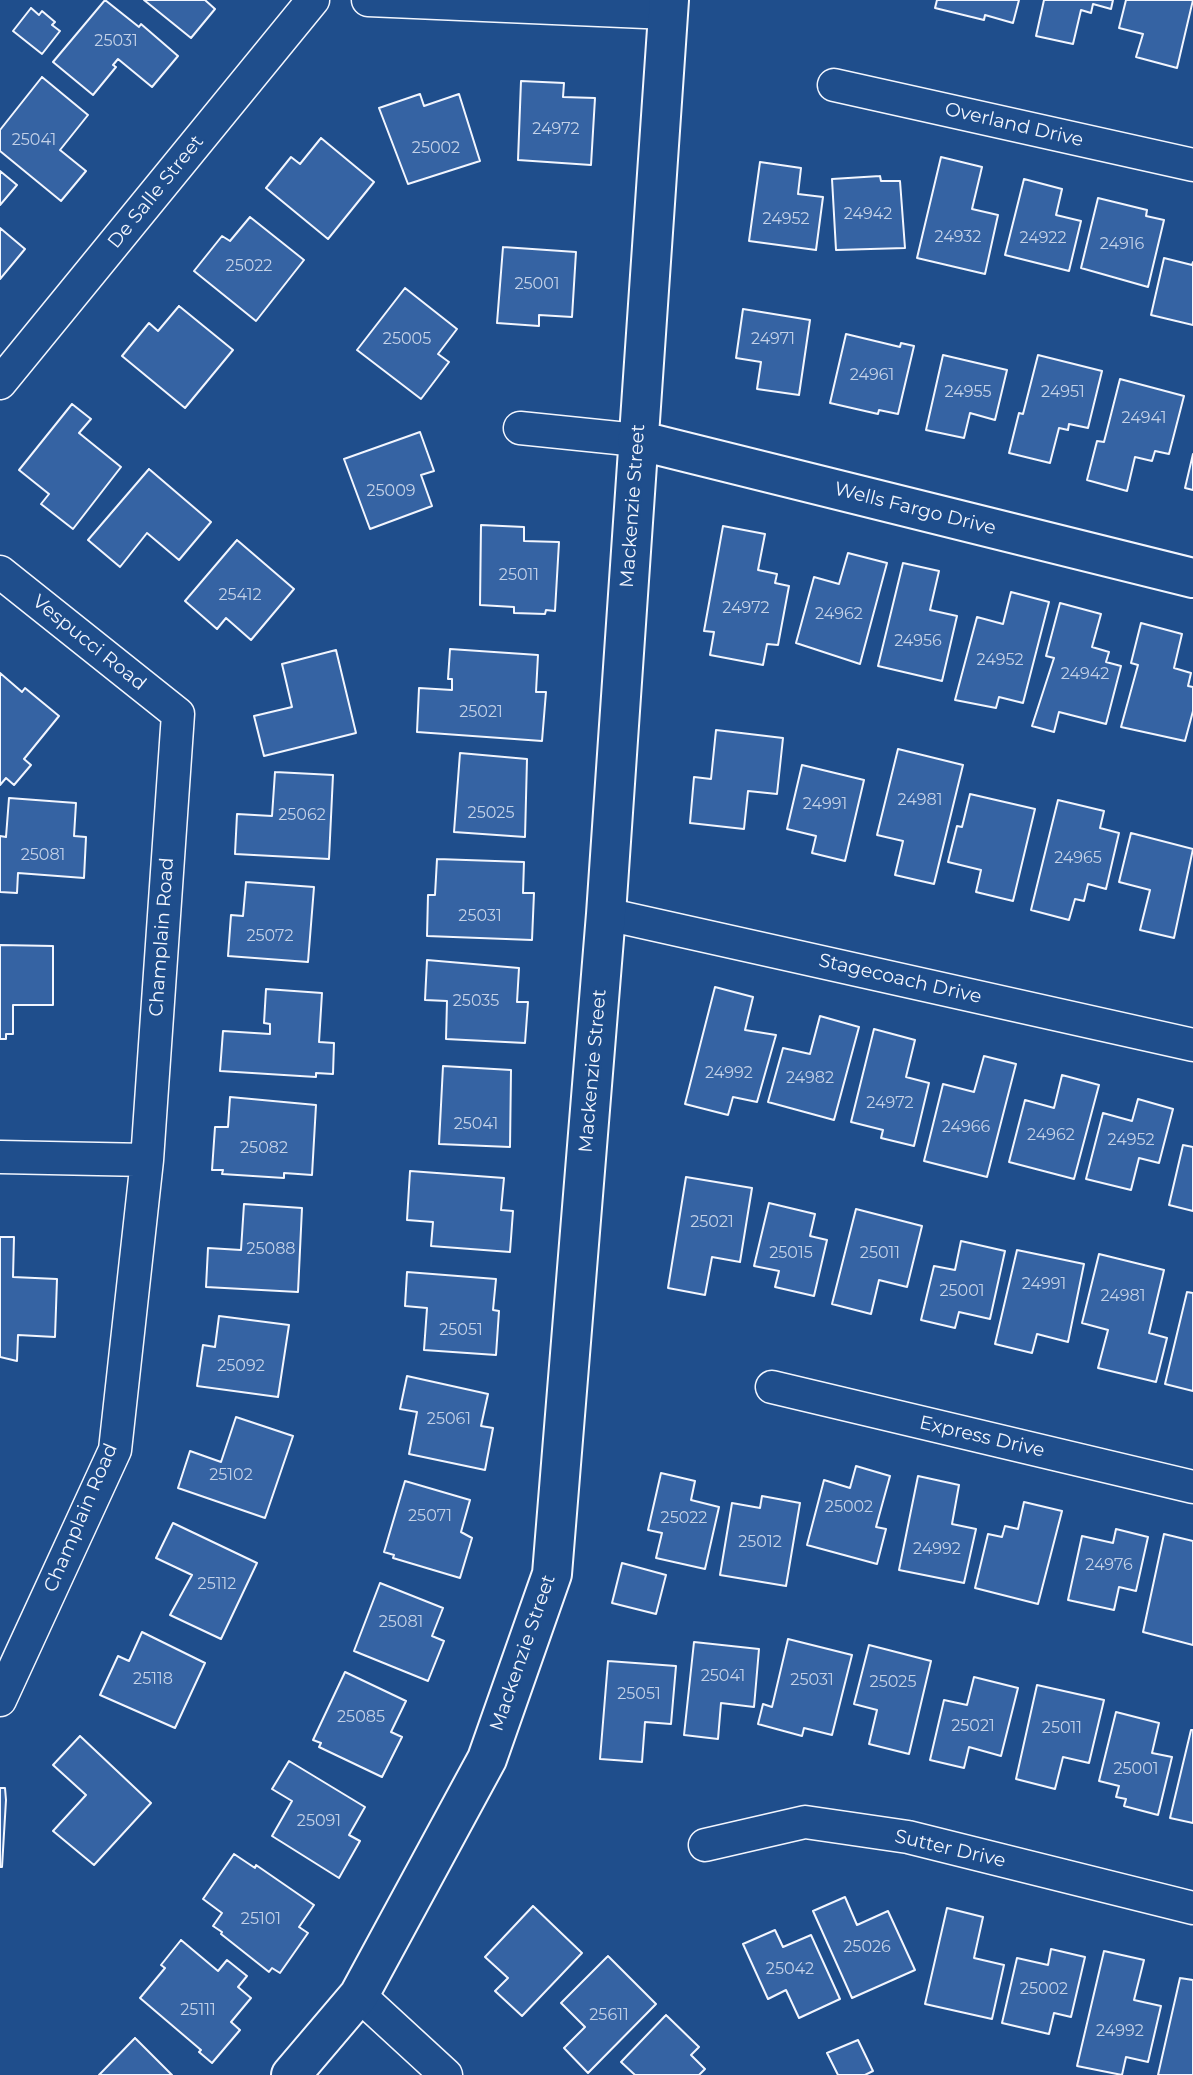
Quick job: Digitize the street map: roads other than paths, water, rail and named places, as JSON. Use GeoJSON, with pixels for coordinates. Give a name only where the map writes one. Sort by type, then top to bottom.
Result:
{"type":"FeatureCollection","features":[{"type":"Feature","properties":{"kind":"street","name":"De Salle Street"},"geometry":{"type":"LineString","coordinates":[[0,383],[313,0]]}},
{"type":"Feature","properties":{"kind":"street"},"geometry":{"type":"LineString","coordinates":[[368,0],[668,7]]}},
{"type":"Feature","properties":{"kind":"street","name":"Mackenzie Street"},"geometry":{"type":"LineString","coordinates":[[291,2075],[359,1995],[487,1759],[552,1574],[606,914],[668,7]]}},
{"type":"Feature","properties":{"kind":"street","name":"Overland Drive"},"geometry":{"type":"LineString","coordinates":[[834,85],[1193,165]]}},
{"type":"Feature","properties":{"kind":"street"},"geometry":{"type":"LineString","coordinates":[[520,428],[637,440]]}},
{"type":"Feature","properties":{"kind":"street","name":"Wells Fargo Drive"},"geometry":{"type":"LineString","coordinates":[[637,440],[1193,578]]}},
{"type":"Feature","properties":{"kind":"street","name":"Vespucci Road"},"geometry":{"type":"LineString","coordinates":[[0,572],[178,715]]}},
{"type":"Feature","properties":{"kind":"street","name":"Champlain Road"},"geometry":{"type":"LineString","coordinates":[[0,1700],[115,1450],[147,1160],[178,715]]}},
{"type":"Feature","properties":{"kind":"street","name":"Stagecoach Drive"},"geometry":{"type":"LineString","coordinates":[[606,914],[1193,1045]]}},
{"type":"Feature","properties":{"kind":"street"},"geometry":{"type":"LineString","coordinates":[[0,1157],[147,1160]]}},
{"type":"Feature","properties":{"kind":"street","name":"Express Drive"},"geometry":{"type":"LineString","coordinates":[[772,1387],[1193,1487]]}},
{"type":"Feature","properties":{"kind":"street","name":"Sutter Drive"},"geometry":{"type":"LineString","coordinates":[[705,1845],[805,1822],[908,1837],[1193,1908]]}},
{"type":"Feature","properties":{"kind":"street"},"geometry":{"type":"LineString","coordinates":[[359,1995],[446,2075]]}}]}
